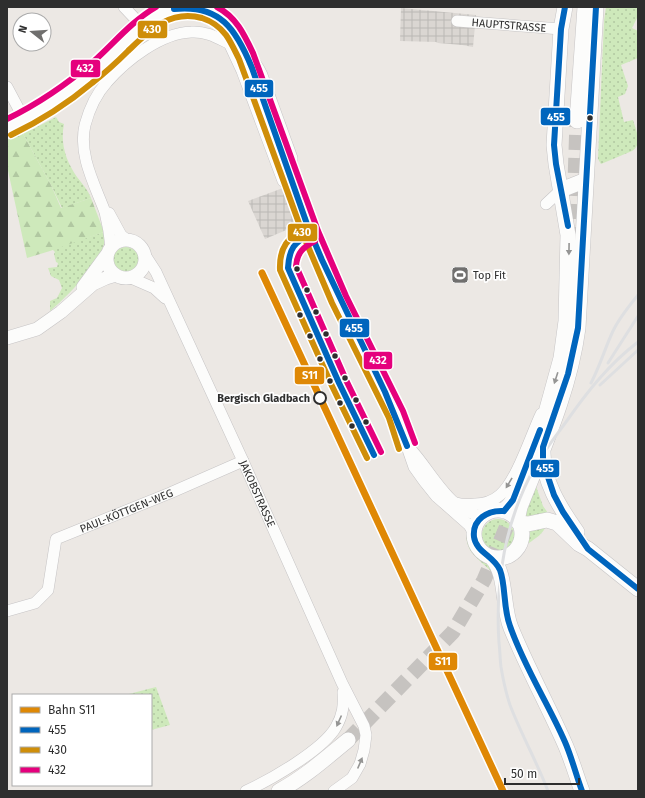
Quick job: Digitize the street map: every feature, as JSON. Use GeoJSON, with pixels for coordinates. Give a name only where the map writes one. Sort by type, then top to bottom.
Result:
{"type":"FeatureCollection","features":[{"type":"Feature","properties":{"kind":"main road"},"geometry":{"type":"LineString","coordinates":[[504,511],[512,500],[530,459],[542,425],[561,358],[566,321],[568,235],[554,145],[562,29],[565,7]]}},
{"type":"Feature","properties":{"kind":"main road"},"geometry":{"type":"LineString","coordinates":[[577,121],[585,7]]}},
{"type":"Feature","properties":{"kind":"main road"},"geometry":{"type":"LineString","coordinates":[[518,522],[520,507],[565,387],[576,343],[596,7]]}},
{"type":"Feature","properties":{"kind":"main road"},"geometry":{"type":"LineString","coordinates":[[560,190],[586,180]]}},
{"type":"Feature","properties":{"kind":"main road"},"geometry":{"type":"LineString","coordinates":[[543,447],[545,468],[554,495],[563,512],[588,549]]}},
{"type":"Feature","properties":{"kind":"main road"},"geometry":{"type":"LineString","coordinates":[[492,558],[503,558],[513,553],[518,548],[521,539],[521,529],[518,522],[512,515],[504,511],[492,511],[483,515],[477,523],[474,533],[475,542],[479,549],[492,558],[499,567],[502,576],[508,619],[526,663],[565,744],[582,791]]}},
{"type":"Feature","properties":{"kind":"main road"},"geometry":{"type":"LineString","coordinates":[[518,522],[528,524],[547,520],[556,522],[579,544],[588,549],[638,589]]}},
{"type":"Feature","properties":{"kind":"main road"},"geometry":{"type":"LineString","coordinates":[[513,553],[511,575],[515,636]]}},
{"type":"Feature","properties":{"kind":"main road"},"geometry":{"type":"LineString","coordinates":[[279,791],[291,785],[314,768],[348,740]]}},
{"type":"Feature","properties":{"kind":"street"},"geometry":{"type":"LineString","coordinates":[[124,7],[143,27]]}},
{"type":"Feature","properties":{"kind":"street"},"geometry":{"type":"LineString","coordinates":[[7,128],[72,89],[160,14],[174,8],[194,8],[215,15],[222,20],[232,30],[241,46],[277,140],[288,180]]}},
{"type":"Feature","properties":{"kind":"street","name":"HAUPTSTRASSE"},"geometry":{"type":"LineString","coordinates":[[457,21],[562,29]]}},
{"type":"Feature","properties":{"kind":"street","name":"JAKOBSTRASSE"},"geometry":{"type":"LineString","coordinates":[[170,304],[154,288],[132,278],[121,278],[116,276],[112,272],[108,263],[110,251],[109,229],[98,193],[87,165],[84,149],[85,125],[90,111],[106,83],[147,47],[177,34],[192,32],[206,33],[216,36],[243,50],[258,65],[292,158],[288,180]]}},
{"type":"Feature","properties":{"kind":"street"},"geometry":{"type":"LineString","coordinates":[[229,43],[339,299],[396,415],[414,466],[424,481],[444,503],[469,525],[474,533]]}},
{"type":"Feature","properties":{"kind":"street"},"geometry":{"type":"LineString","coordinates":[[7,87],[24,119]]}},
{"type":"Feature","properties":{"kind":"street"},"geometry":{"type":"LineString","coordinates":[[546,204],[560,190]]}},
{"type":"Feature","properties":{"kind":"street","name":"JAKOBSTRASSE"},"geometry":{"type":"LineString","coordinates":[[98,193],[121,235],[127,240],[141,247],[156,272],[243,461],[342,683],[364,726],[366,735],[360,764],[352,778],[334,791]]}},
{"type":"Feature","properties":{"kind":"street"},"geometry":{"type":"LineString","coordinates":[[71,304],[110,251],[118,242],[127,240]]}},
{"type":"Feature","properties":{"kind":"street"},"geometry":{"type":"LineString","coordinates":[[132,278],[144,267],[145,255]]}},
{"type":"Feature","properties":{"kind":"street"},"geometry":{"type":"LineString","coordinates":[[7,338],[37,329],[71,304],[97,282],[116,276]]}},
{"type":"Feature","properties":{"kind":"street"},"geometry":{"type":"LineString","coordinates":[[456,503],[466,505],[483,503],[493,500],[501,494],[515,472],[539,418],[547,404]]}},
{"type":"Feature","properties":{"kind":"street"},"geometry":{"type":"LineString","coordinates":[[407,446],[415,454],[436,484],[456,503],[469,512],[476,515],[483,515]]}},
{"type":"Feature","properties":{"kind":"street","name":"PAUL-KÖTTGEN-WEG"},"geometry":{"type":"LineString","coordinates":[[7,611],[35,603],[48,590],[56,539],[170,493],[243,461]]}},
{"type":"Feature","properties":{"kind":"street","name":"JAKOBSTRASSE"},"geometry":{"type":"LineString","coordinates":[[246,791],[298,761],[327,738],[335,728],[344,705],[342,683]]}},
{"type":"Feature","properties":{"kind":"green space"},"geometry":{"type":"Polygon","coordinates":[[[606,7],[638,7],[638,16],[632,28],[638,31],[638,58],[621,65],[628,86],[625,94],[618,97],[624,122],[633,120],[638,141],[637,145],[632,151],[601,164],[598,159],[604,21],[606,7]]]}},
{"type":"Feature","properties":{"kind":"green space"},"geometry":{"type":"Polygon","coordinates":[[[56,117],[59,122],[64,124],[63,145],[67,158],[73,171],[91,198],[62,208],[22,132],[33,129],[56,117]]]}},
{"type":"Feature","properties":{"kind":"green space"},"geometry":{"type":"Polygon","coordinates":[[[22,132],[51,185],[61,208],[91,198],[104,232],[27,258],[7,166],[7,140],[22,132]]]}},
{"type":"Feature","properties":{"kind":"green space"},"geometry":{"type":"Polygon","coordinates":[[[104,232],[104,245],[95,263],[72,290],[50,311],[50,301],[57,298],[62,288],[59,280],[51,276],[48,268],[57,267],[58,263],[56,262],[55,252],[52,249],[104,232]]]}},
{"type":"Feature","properties":{"kind":"green space"},"geometry":{"type":"Polygon","coordinates":[[[126,247],[135,251],[139,260],[135,269],[126,273],[117,269],[113,260],[117,251],[126,247]]]}},
{"type":"Feature","properties":{"kind":"green space"},"geometry":{"type":"Polygon","coordinates":[[[533,478],[543,506],[548,513],[524,518],[533,478]]]}},
{"type":"Feature","properties":{"kind":"green space"},"geometry":{"type":"Polygon","coordinates":[[[495,519],[501,519],[510,523],[514,535],[510,547],[501,551],[495,551],[486,547],[482,538],[482,532],[486,523],[495,519]]]}},
{"type":"Feature","properties":{"kind":"green space"},"geometry":{"type":"Polygon","coordinates":[[[546,526],[539,536],[529,543],[527,542],[529,530],[546,526]]]}},
{"type":"Feature","properties":{"kind":"green space"},"geometry":{"type":"Polygon","coordinates":[[[467,531],[468,540],[474,552],[490,567],[494,573],[470,550],[466,538],[467,531]]]}},
{"type":"Feature","properties":{"kind":"green space"},"geometry":{"type":"Polygon","coordinates":[[[156,687],[170,725],[152,730],[152,694],[129,694],[156,687]]]}},
{"type":"Feature","properties":{"kind":"shaded area"},"geometry":{"type":"Polygon","coordinates":[[[401,8],[476,15],[473,47],[436,42],[400,41],[401,8]]]}},
{"type":"Feature","properties":{"kind":"shaded area"},"geometry":{"type":"Polygon","coordinates":[[[283,188],[297,221],[295,222],[296,226],[265,239],[248,201],[283,188]]]}},
{"type":"Feature","properties":{"kind":"tunnel"},"geometry":{"type":"LineString","coordinates":[[573,242],[577,121]]}},
{"type":"Feature","properties":{"kind":"tunnel"},"geometry":{"type":"LineString","coordinates":[[348,740],[453,632],[484,580],[517,502]]}},
{"type":"Feature","properties":{"kind":"railway"},"geometry":{"type":"LineString","coordinates":[[591,383],[615,326],[638,295]]}},
{"type":"Feature","properties":{"kind":"railway"},"geometry":{"type":"LineString","coordinates":[[608,363],[638,316]]}},
{"type":"Feature","properties":{"kind":"railway"},"geometry":{"type":"LineString","coordinates":[[548,791],[510,705],[502,672],[498,620],[504,552],[516,508],[542,455],[599,379],[617,360],[638,342]]}},
{"type":"Feature","properties":{"kind":"railway"},"geometry":{"type":"LineString","coordinates":[[600,385],[638,350]]}},
{"type":"Feature","properties":{"kind":"rail line","name":"S11"},"geometry":{"type":"LineString","coordinates":[[262,273],[503,791]]}},
{"type":"Feature","properties":{"kind":"transit line","name":"432"},"geometry":{"type":"LineString","coordinates":[[7,119],[41,100],[73,78],[94,61],[131,25],[156,7]]}},
{"type":"Feature","properties":{"kind":"transit line","name":"432"},"geometry":{"type":"LineString","coordinates":[[217,7],[224,11],[239,27],[253,53],[318,231],[346,296],[403,411],[415,443]]}},
{"type":"Feature","properties":{"kind":"transit line","name":"455"},"geometry":{"type":"LineString","coordinates":[[565,7],[561,29],[554,145],[556,164],[568,226]]}},
{"type":"Feature","properties":{"kind":"transit line","name":"455"},"geometry":{"type":"LineString","coordinates":[[596,7],[578,328],[568,374],[543,447],[543,462],[554,495],[563,512],[588,549],[638,589]]}},
{"type":"Feature","properties":{"kind":"transit line","name":"455"},"geometry":{"type":"LineString","coordinates":[[174,9],[190,8],[215,15],[224,22],[240,42],[252,68],[308,227],[322,260],[385,392],[407,446]]}},
{"type":"Feature","properties":{"kind":"transit line","name":"430"},"geometry":{"type":"LineString","coordinates":[[11,135],[43,118],[83,91],[152,29],[170,19],[190,16],[205,19],[218,27],[228,38],[239,59],[304,237],[332,303],[389,418],[399,449]]}},
{"type":"Feature","properties":{"kind":"transit line","name":"430"},"geometry":{"type":"LineString","coordinates":[[307,227],[290,239],[286,244],[281,255],[280,270],[332,386],[367,458]]}},
{"type":"Feature","properties":{"kind":"transit line","name":"455"},"geometry":{"type":"LineString","coordinates":[[311,234],[300,240],[291,251],[288,268],[339,383],[374,455]]}},
{"type":"Feature","properties":{"kind":"transit line","name":"432"},"geometry":{"type":"LineString","coordinates":[[315,241],[301,251],[296,266],[346,380],[381,452]]}},
{"type":"Feature","properties":{"kind":"transit line","name":"455"},"geometry":{"type":"LineString","coordinates":[[504,511],[513,500],[540,430]]}},
{"type":"Feature","properties":{"kind":"transit line","name":"455"},"geometry":{"type":"LineString","coordinates":[[504,511],[492,512],[482,517],[478,521],[474,531],[475,542],[478,547],[494,561],[500,570],[506,612],[510,626],[522,656],[565,742],[582,791]]}},
{"type":"Feature","properties":{"kind":"place","name":"Top Fit"},"geometry":{"type":"Point","coordinates":[460,275]}},
{"type":"Feature","properties":{"kind":"place","name":"Bergisch Gladbach"},"geometry":{"type":"Point","coordinates":[320,398]}}]}
